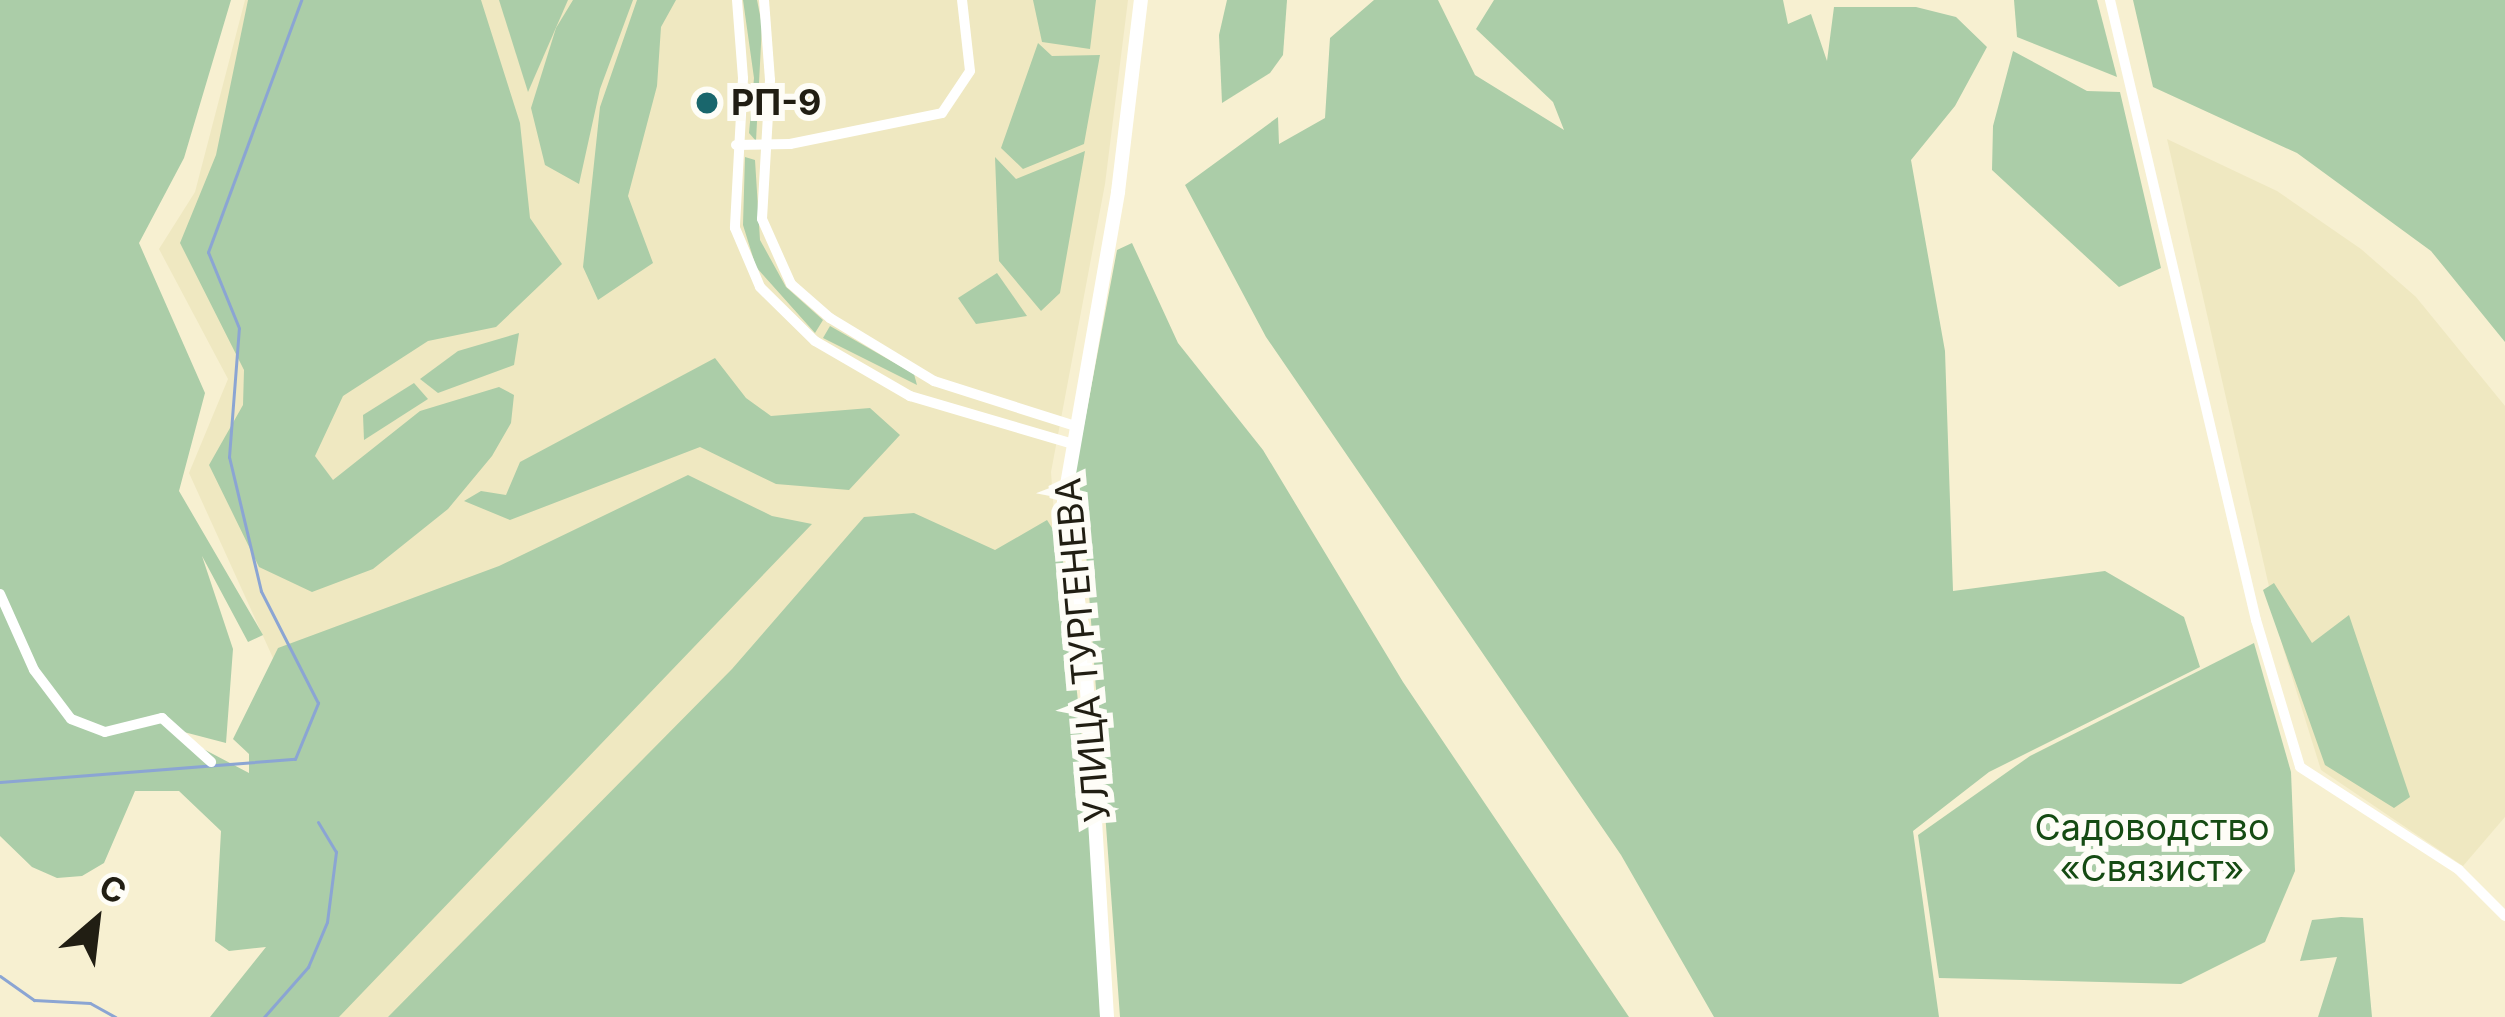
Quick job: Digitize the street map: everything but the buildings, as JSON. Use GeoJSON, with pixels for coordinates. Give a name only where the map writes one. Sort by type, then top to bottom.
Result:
{"type":"FeatureCollection","features":[{"type":"Feature","properties":{"kind":"street"},"geometry":{"type":"LineString","coordinates":[[736,0],[743,78],[735,228],[760,286],[814,341],[911,396],[1070,443]]}},
{"type":"Feature","properties":{"kind":"street"},"geometry":{"type":"LineString","coordinates":[[764,0],[762,219],[791,284],[830,318],[956,392],[1072,425]]}},
{"type":"Feature","properties":{"kind":"street"},"geometry":{"type":"LineString","coordinates":[[736,145],[764,148],[920,122],[950,107],[971,61],[962,0]]}},
{"type":"Feature","properties":{"kind":"street","name":"УЛИЦА ТУРГЕНЕВА"},"geometry":{"type":"LineString","coordinates":[[1106,1017],[1084,641],[1064,502],[1072,425],[1118,192],[1141,0]]}},
{"type":"Feature","properties":{"kind":"street"},"geometry":{"type":"LineString","coordinates":[[2110,0],[2250,597],[2300,766],[2459,869],[2505,916]]}},
{"type":"Feature","properties":{"kind":"street"},"geometry":{"type":"LineString","coordinates":[[911,396],[925,386],[921,371]]}},
{"type":"Feature","properties":{"kind":"street"},"geometry":{"type":"LineString","coordinates":[[0,594],[32,665],[71,719],[105,732],[162,718],[211,762]]}},
{"type":"Feature","properties":{"kind":"shaded area"},"geometry":{"type":"Polygon","coordinates":[[[245,0],[1128,0],[1105,184],[1051,472],[1090,1017],[277,1017],[273,658],[189,473],[228,379],[159,249],[195,192],[245,0]]]}},
{"type":"Feature","properties":{"kind":"shaded area"},"geometry":{"type":"Polygon","coordinates":[[[2167,139],[2277,191],[2361,249],[2416,297],[2505,406],[2505,817],[2463,866],[2321,770],[2283,648],[2167,139]]]}},
{"type":"Feature","properties":{"kind":"green space"},"geometry":{"type":"Polygon","coordinates":[[[0,0],[231,0],[184,158],[139,243],[205,393],[179,491],[263,635],[248,642],[202,556],[233,649],[226,743],[180,731],[192,743],[249,773],[249,754],[233,739],[278,648],[499,566],[688,475],[772,516],[812,524],[339,1017],[210,1017],[266,947],[229,951],[215,941],[221,831],[179,791],[135,791],[104,863],[82,876],[57,878],[32,867],[0,836],[0,0]]]}},
{"type":"Feature","properties":{"kind":"green space"},"geometry":{"type":"Polygon","coordinates":[[[248,0],[481,0],[520,123],[530,218],[562,264],[496,327],[428,341],[343,396],[315,456],[333,480],[420,411],[499,387],[514,395],[511,423],[492,456],[448,509],[373,569],[312,592],[259,567],[209,465],[243,405],[244,370],[180,243],[216,155],[248,0]]]}},
{"type":"Feature","properties":{"kind":"green space"},"geometry":{"type":"Polygon","coordinates":[[[499,0],[568,0],[528,92],[499,0]]]}},
{"type":"Feature","properties":{"kind":"green space"},"geometry":{"type":"Polygon","coordinates":[[[573,0],[633,0],[600,89],[579,184],[545,165],[531,108],[556,28],[573,0]]]}},
{"type":"Feature","properties":{"kind":"green space"},"geometry":{"type":"Polygon","coordinates":[[[637,0],[676,0],[661,27],[657,86],[628,196],[653,263],[598,300],[583,267],[600,107],[637,0]]]}},
{"type":"Feature","properties":{"kind":"green space"},"geometry":{"type":"Polygon","coordinates":[[[743,0],[757,0],[762,25],[756,141],[749,133],[754,78],[743,0]]]}},
{"type":"Feature","properties":{"kind":"green space"},"geometry":{"type":"Polygon","coordinates":[[[1033,0],[1096,0],[1090,49],[1042,42],[1033,0]]]}},
{"type":"Feature","properties":{"kind":"green space"},"geometry":{"type":"Polygon","coordinates":[[[1227,0],[1287,0],[1283,55],[1270,73],[1222,103],[1219,35],[1227,0]]]}},
{"type":"Feature","properties":{"kind":"green space"},"geometry":{"type":"Polygon","coordinates":[[[1374,0],[1438,0],[1475,75],[1564,130],[1553,102],[1476,29],[1494,0],[1783,0],[1788,24],[1811,14],[1827,61],[1834,7],[1916,7],[1956,17],[1987,47],[1955,106],[1911,160],[1945,351],[1953,591],[2105,571],[2184,617],[2200,667],[1989,772],[1913,831],[1939,1017],[1714,1017],[1621,855],[1266,337],[1185,185],[1278,117],[1279,144],[1325,118],[1330,38],[1374,0]]]}},
{"type":"Feature","properties":{"kind":"green space"},"geometry":{"type":"Polygon","coordinates":[[[2014,0],[2097,0],[2117,77],[2017,37],[2014,0]]]}},
{"type":"Feature","properties":{"kind":"green space"},"geometry":{"type":"Polygon","coordinates":[[[2133,0],[2505,0],[2505,342],[2431,251],[2297,153],[2153,87],[2133,0]]]}},
{"type":"Feature","properties":{"kind":"green space"},"geometry":{"type":"Polygon","coordinates":[[[1038,43],[1052,56],[1100,55],[1084,144],[1023,169],[1001,148],[1038,43]]]}},
{"type":"Feature","properties":{"kind":"green space"},"geometry":{"type":"Polygon","coordinates":[[[2013,51],[2087,91],[2120,92],[2161,268],[2119,287],[1992,170],[1993,126],[2013,51]]]}},
{"type":"Feature","properties":{"kind":"green space"},"geometry":{"type":"Polygon","coordinates":[[[1085,151],[1060,293],[1041,311],[999,261],[995,157],[1016,179],[1085,151]]]}},
{"type":"Feature","properties":{"kind":"green space"},"geometry":{"type":"Polygon","coordinates":[[[745,157],[755,160],[760,240],[786,287],[823,320],[815,333],[756,267],[743,225],[745,157]]]}},
{"type":"Feature","properties":{"kind":"green space"},"geometry":{"type":"Polygon","coordinates":[[[1132,243],[1178,343],[1263,450],[1403,682],[1629,1017],[1120,1017],[1085,539],[1072,489],[1117,250],[1132,243]]]}},
{"type":"Feature","properties":{"kind":"green space"},"geometry":{"type":"Polygon","coordinates":[[[997,273],[1027,316],[976,324],[958,298],[997,273]]]}},
{"type":"Feature","properties":{"kind":"green space"},"geometry":{"type":"Polygon","coordinates":[[[830,326],[914,374],[917,385],[823,338],[830,326]]]}},
{"type":"Feature","properties":{"kind":"green space"},"geometry":{"type":"Polygon","coordinates":[[[519,333],[514,365],[438,393],[420,379],[458,351],[519,333]]]}},
{"type":"Feature","properties":{"kind":"green space"},"geometry":{"type":"Polygon","coordinates":[[[715,358],[746,398],[771,416],[870,408],[900,435],[849,490],[776,484],[700,447],[510,520],[464,501],[481,491],[506,495],[520,462],[715,358]]]}},
{"type":"Feature","properties":{"kind":"green space"},"geometry":{"type":"Polygon","coordinates":[[[414,383],[428,399],[364,440],[363,415],[414,383]]]}},
{"type":"Feature","properties":{"kind":"green space"},"geometry":{"type":"Polygon","coordinates":[[[914,513],[995,550],[1047,520],[1061,542],[1098,889],[1100,1017],[388,1017],[732,669],[864,517],[914,513]]]}},
{"type":"Feature","properties":{"kind":"green space"},"geometry":{"type":"Polygon","coordinates":[[[2274,583],[2312,643],[2349,615],[2410,797],[2394,808],[2325,765],[2263,590],[2274,583]]]}},
{"type":"Feature","properties":{"kind":"green space","name":"Садоводство «Связист»"},"geometry":{"type":"Polygon","coordinates":[[[2254,643],[2291,772],[2295,871],[2265,942],[2181,984],[1939,978],[1918,835],[2030,756],[2254,643]]]}},
{"type":"Feature","properties":{"kind":"green space"},"geometry":{"type":"Polygon","coordinates":[[[2363,918],[2372,1017],[2318,1017],[2337,957],[2300,961],[2312,920],[2363,918]]]}},
{"type":"Feature","properties":{"kind":"waterway"},"geometry":{"type":"LineString","coordinates":[[0,782],[295,759],[318,703],[261,591],[229,457],[239,328],[208,252],[301,0]]}},
{"type":"Feature","properties":{"kind":"waterway"},"geometry":{"type":"LineString","coordinates":[[264,1017],[308,967],[327,922],[336,852],[318,822]]}},
{"type":"Feature","properties":{"kind":"waterway"},"geometry":{"type":"LineString","coordinates":[[0,976],[34,1000],[90,1003],[115,1017]]}},
{"type":"Feature","properties":{"kind":"place","name":"РП-9"},"geometry":{"type":"Point","coordinates":[707,103]}}]}
